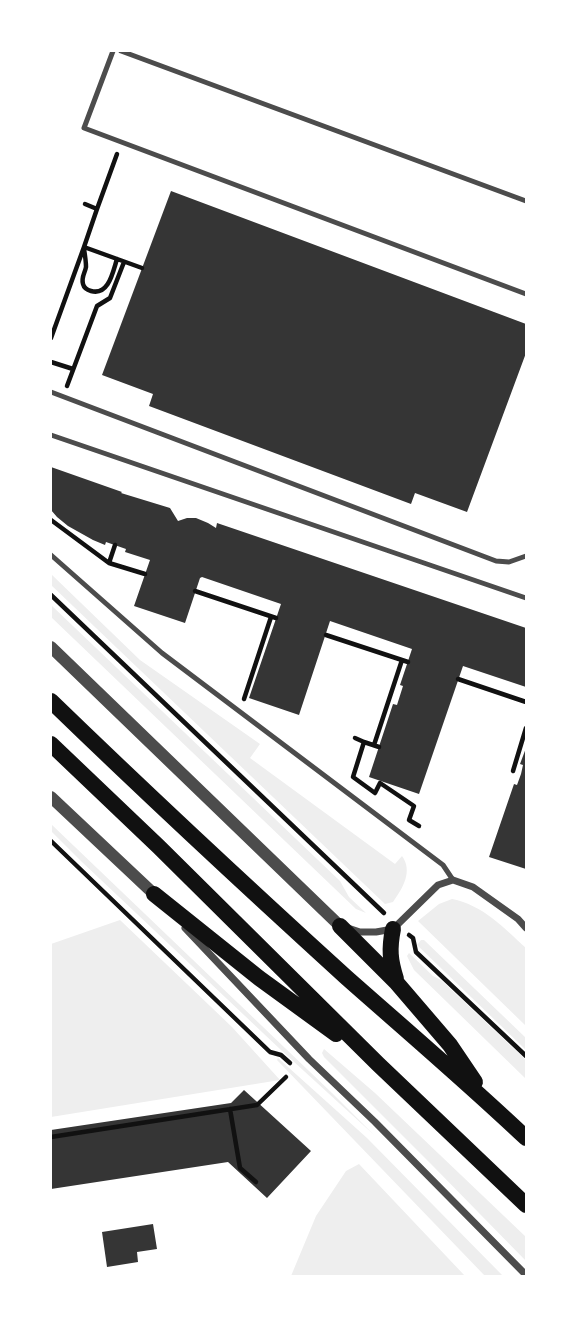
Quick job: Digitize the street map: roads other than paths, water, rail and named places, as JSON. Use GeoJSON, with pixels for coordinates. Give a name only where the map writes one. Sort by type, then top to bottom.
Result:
{"type":"FeatureCollection","features":[{"type":"Feature","properties":{"kind":"main road"},"geometry":{"type":"LineString","coordinates":[[51,701],[144,791],[526,1138]]}},
{"type":"Feature","properties":{"kind":"main road"},"geometry":{"type":"LineString","coordinates":[[51,744],[526,1205]]}},
{"type":"Feature","properties":{"kind":"main road"},"geometry":{"type":"LineString","coordinates":[[154,894],[259,978],[378,1064]]}},
{"type":"Feature","properties":{"kind":"main road"},"geometry":{"type":"LineString","coordinates":[[389,921],[390,962],[396,982]]}},
{"type":"Feature","properties":{"kind":"main road"},"geometry":{"type":"LineString","coordinates":[[340,926],[396,982],[450,1045],[488,1102]]}},
{"type":"Feature","properties":{"kind":"street"},"geometry":{"type":"LineString","coordinates":[[51,647],[340,926],[360,932],[376,932],[438,885],[453,880],[473,887],[518,919],[526,928]]}},
{"type":"Feature","properties":{"kind":"street"},"geometry":{"type":"LineString","coordinates":[[51,797],[154,894],[309,1059],[526,1275]]}},
{"type":"Feature","properties":{"kind":"lane"},"geometry":{"type":"LineString","coordinates":[[113,51],[84,128],[526,294]]}},
{"type":"Feature","properties":{"kind":"lane"},"geometry":{"type":"LineString","coordinates":[[121,51],[526,201]]}},
{"type":"Feature","properties":{"kind":"lane"},"geometry":{"type":"LineString","coordinates":[[51,392],[496,561],[509,562],[526,556]]}},
{"type":"Feature","properties":{"kind":"lane"},"geometry":{"type":"LineString","coordinates":[[51,435],[526,598]]}},
{"type":"Feature","properties":{"kind":"lane"},"geometry":{"type":"LineString","coordinates":[[51,555],[169,658],[443,865],[453,880]]}}]}
